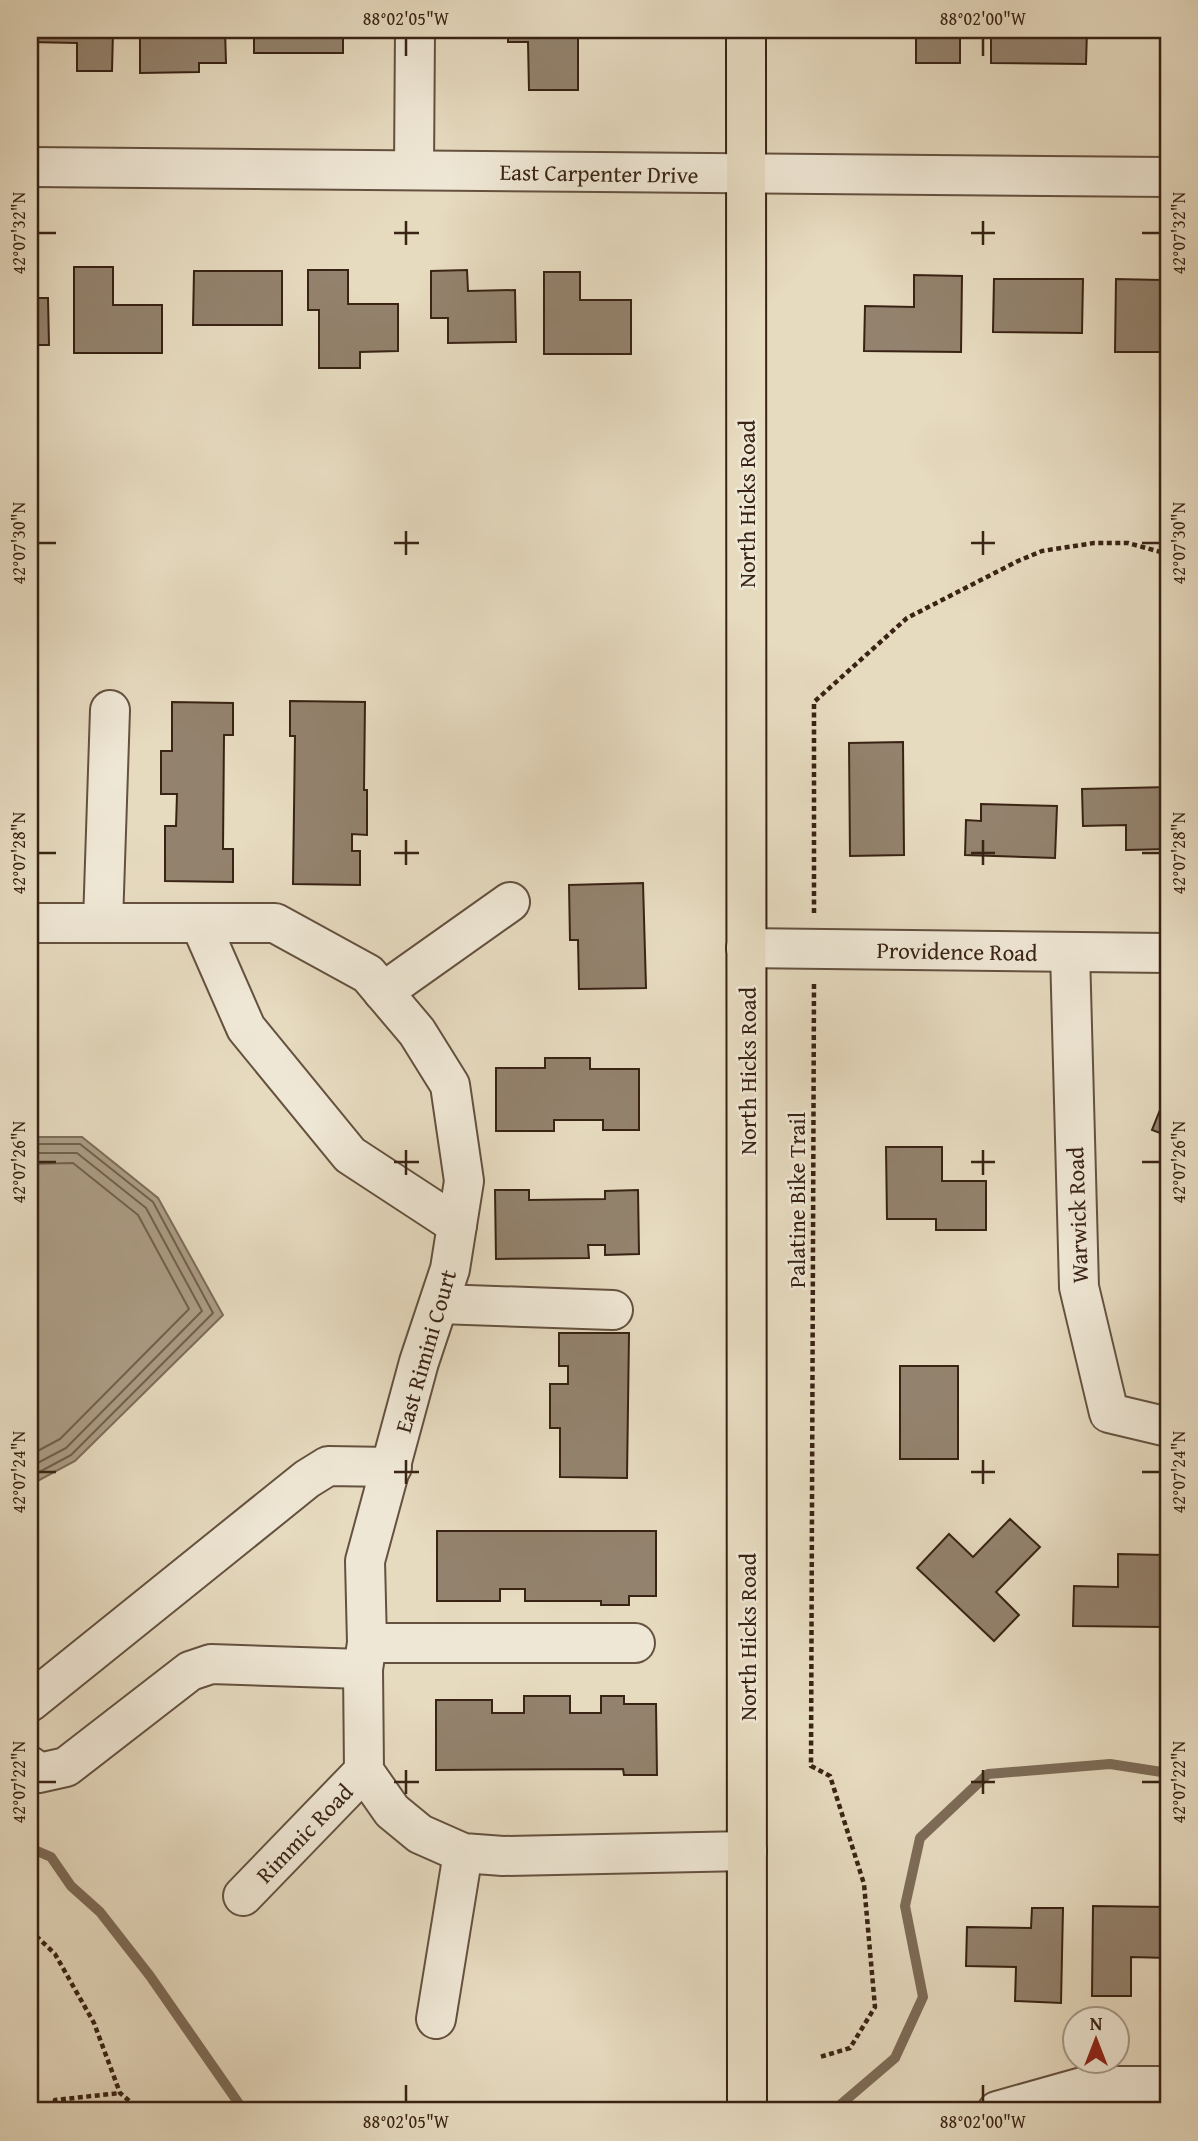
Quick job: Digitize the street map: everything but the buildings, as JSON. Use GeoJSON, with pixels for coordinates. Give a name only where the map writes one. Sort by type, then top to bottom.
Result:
{"type":"FeatureCollection","features":[{"type":"Feature","properties":{"kind":"main road","name":"North Hicks Road"},"geometry":{"type":"LineString","coordinates":[[746,30],[747,2111]]}},
{"type":"Feature","properties":{"kind":"street"},"geometry":{"type":"LineString","coordinates":[[414,169],[415,30]]}},
{"type":"Feature","properties":{"kind":"street","name":"East Carpenter Drive"},"geometry":{"type":"LineString","coordinates":[[30,167],[1168,177]]}},
{"type":"Feature","properties":{"kind":"street"},"geometry":{"type":"LineString","coordinates":[[103,923],[110,710]]}},
{"type":"Feature","properties":{"kind":"street"},"geometry":{"type":"LineString","coordinates":[[383,992],[510,902]]}},
{"type":"Feature","properties":{"kind":"street","name":"East Rimini Court"},"geometry":{"type":"LineString","coordinates":[[30,923],[275,923],[368,974],[417,1032],[450,1085],[464,1181],[450,1269],[419,1363],[365,1561],[364,1771]]}},
{"type":"Feature","properties":{"kind":"street"},"geometry":{"type":"LineString","coordinates":[[200,923],[246,1028],[350,1154],[457,1225]]}},
{"type":"Feature","properties":{"kind":"street","name":"Providence Road"},"geometry":{"type":"LineString","coordinates":[[747,948],[1168,953]]}},
{"type":"Feature","properties":{"kind":"street","name":"Warwick Road"},"geometry":{"type":"LineString","coordinates":[[1070,952],[1079,1287],[1109,1413],[1168,1427]]}},
{"type":"Feature","properties":{"kind":"street"},"geometry":{"type":"LineString","coordinates":[[439,1304],[613,1310]]}},
{"type":"Feature","properties":{"kind":"street"},"geometry":{"type":"LineString","coordinates":[[30,1702],[307,1479],[328,1466],[392,1467]]}},
{"type":"Feature","properties":{"kind":"street"},"geometry":{"type":"LineString","coordinates":[[30,1766],[39,1773],[66,1767],[190,1671],[211,1664],[635,1643]]}},
{"type":"Feature","properties":{"kind":"street"},"geometry":{"type":"LineString","coordinates":[[364,1771],[392,1811],[420,1834],[463,1853],[503,1857],[747,1851]]}},
{"type":"Feature","properties":{"kind":"street","name":"Rimmic Road"},"geometry":{"type":"LineString","coordinates":[[243,1896],[364,1771]]}},
{"type":"Feature","properties":{"kind":"street"},"geometry":{"type":"LineString","coordinates":[[436,2019],[463,1853]]}},
{"type":"Feature","properties":{"kind":"street"},"geometry":{"type":"LineString","coordinates":[[997,2111],[1086,2086],[1168,2086]]}},
{"type":"Feature","properties":{"kind":"path","name":"Palatine Bike Trail"},"geometry":{"type":"LineString","coordinates":[[820,2057],[850,2048],[875,2007],[864,1884],[830,1776],[811,1766],[814,702],[907,618],[1030,556],[1072,544],[1094,543],[1128,543],[1168,554]]}},
{"type":"Feature","properties":{"kind":"path"},"geometry":{"type":"LineString","coordinates":[[30,1930],[55,1954],[94,2023],[120,2093],[141,2111]]}},
{"type":"Feature","properties":{"kind":"path"},"geometry":{"type":"LineString","coordinates":[[54,2111],[55,2100],[120,2093]]}},
{"type":"Feature","properties":{"kind":"water"},"geometry":{"type":"Polygon","coordinates":[[[33,1137],[82,1137],[158,1198],[223,1315],[75,1461],[30,1485],[30,1142],[33,1137]]]}},
{"type":"Feature","properties":{"kind":"waterway"},"geometry":{"type":"LineString","coordinates":[[833,2111],[895,2058],[923,1997],[905,1906],[920,1838],[988,1774],[1110,1764],[1168,1773]]}},
{"type":"Feature","properties":{"kind":"waterway"},"geometry":{"type":"LineString","coordinates":[[30,1848],[51,1857],[71,1886],[100,1912],[150,1976],[244,2111]]}}]}
